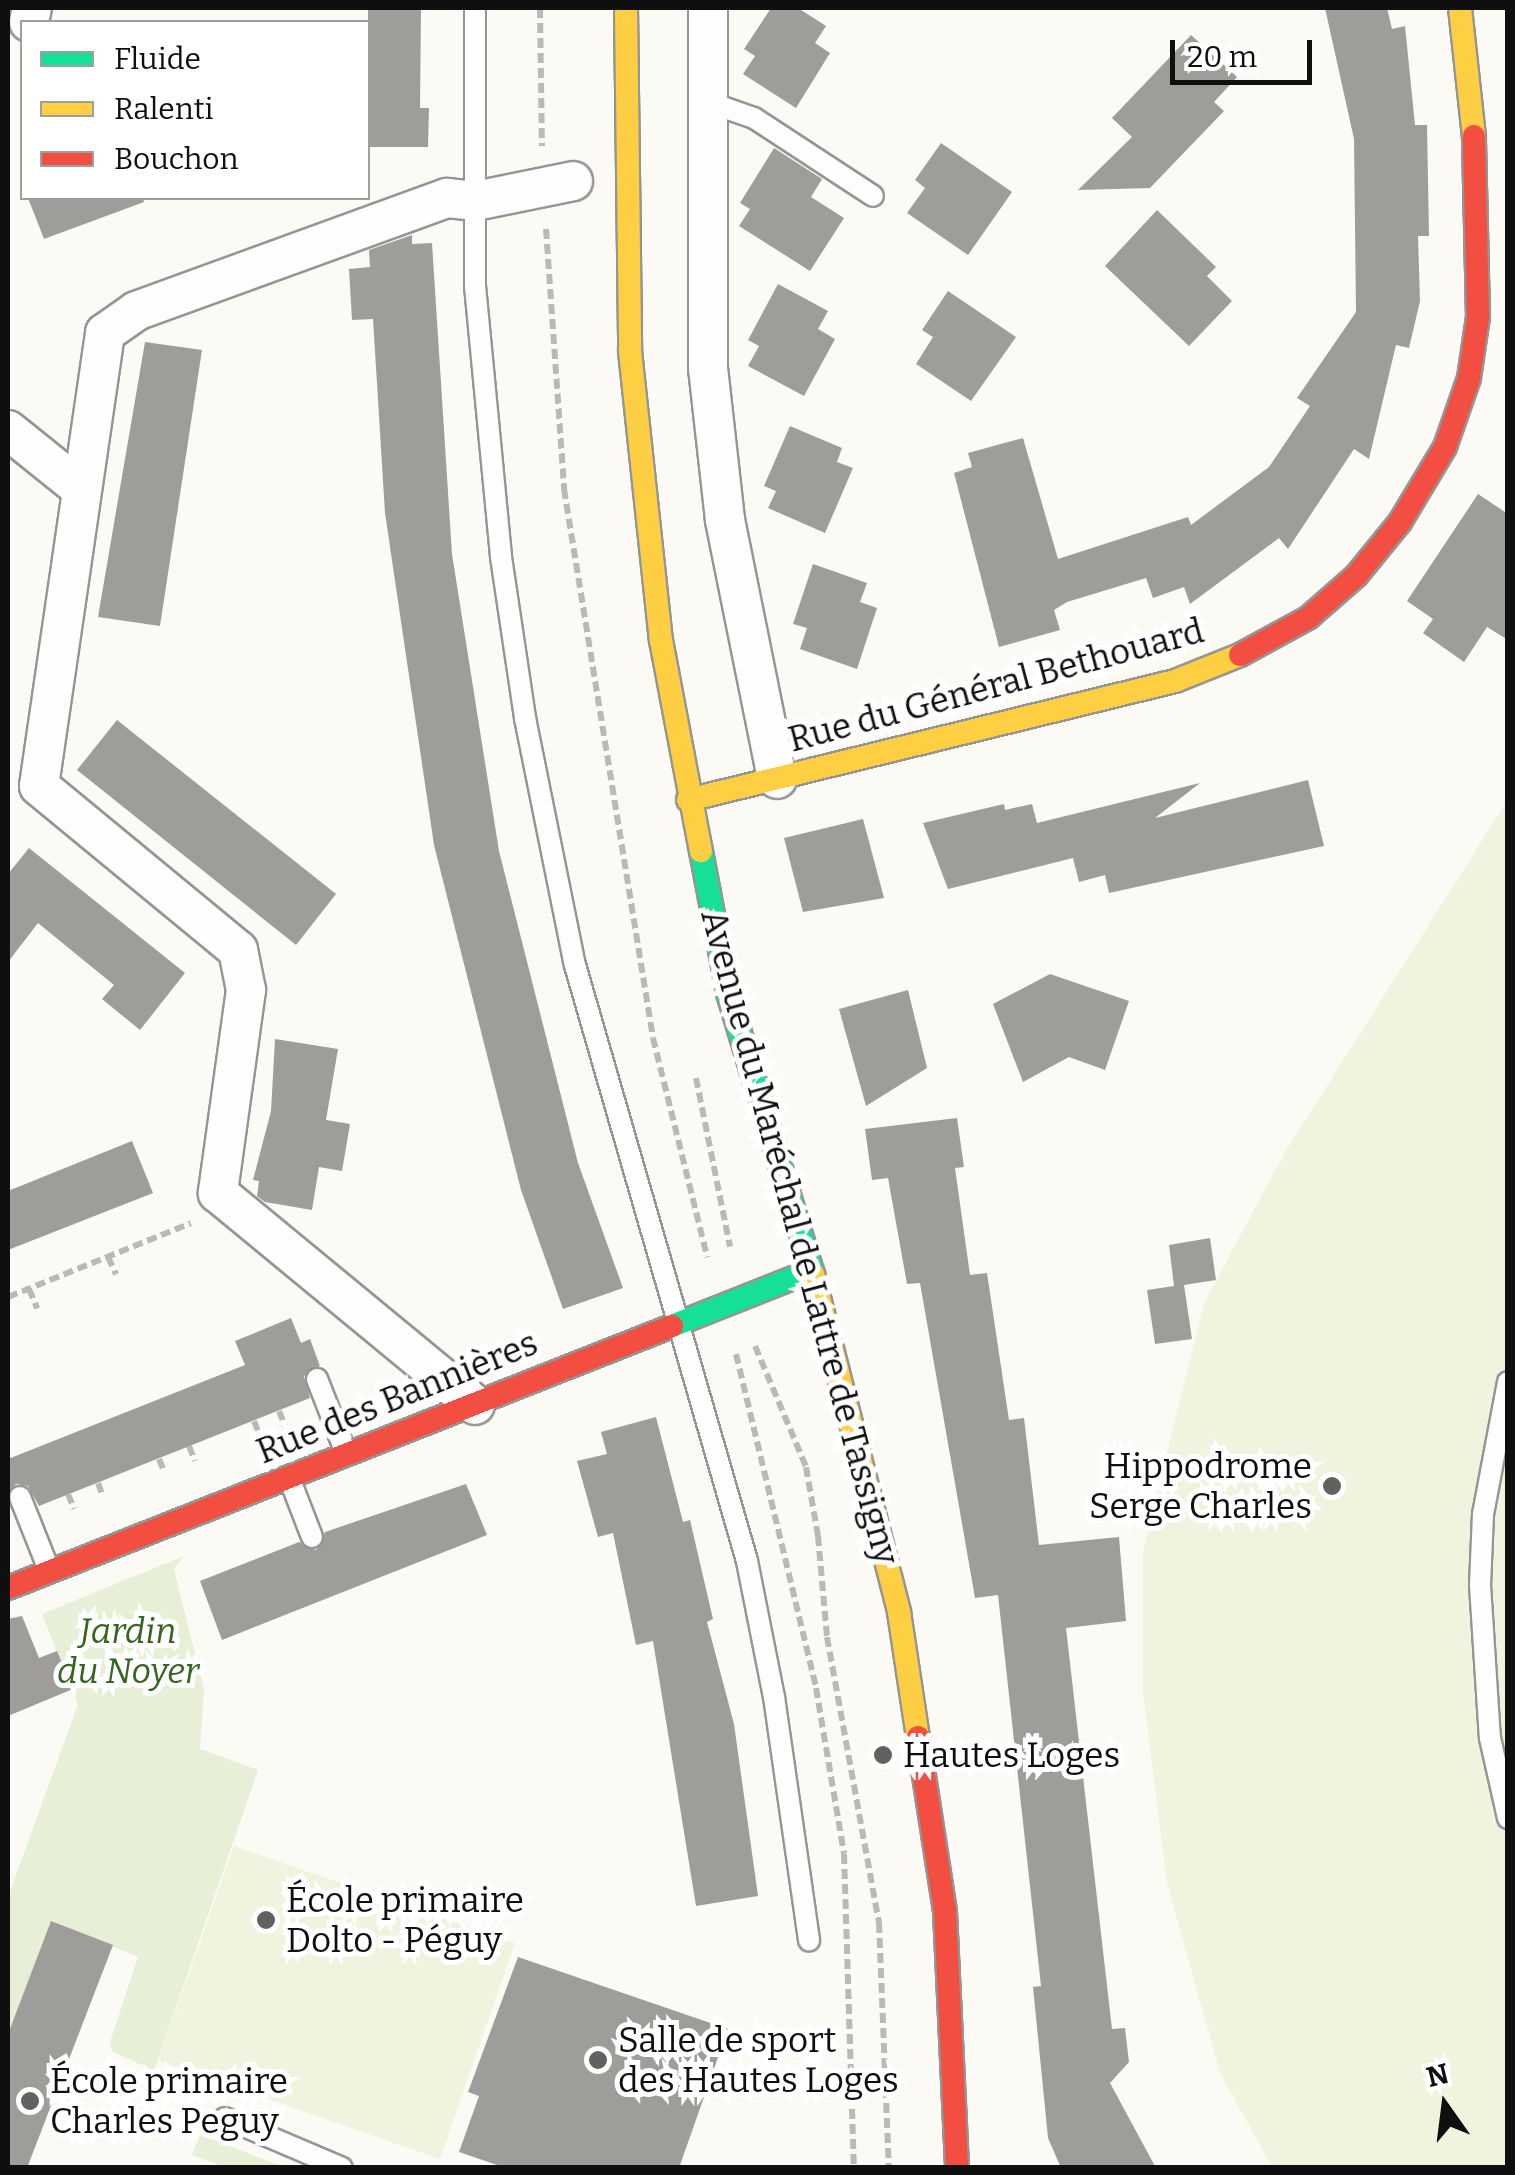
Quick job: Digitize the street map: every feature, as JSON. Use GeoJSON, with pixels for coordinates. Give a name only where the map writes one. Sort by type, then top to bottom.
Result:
{"type":"FeatureCollection","features":[{"type":"Feature","properties":{"kind":"street","name":"Avenue du Maréchal de Lattre de Tassigny"},"geometry":{"type":"LineString","coordinates":[[626,8],[630,351],[644,523],[688,800],[732,1013],[811,1271],[878,1516],[928,1783],[952,2007],[957,2168]]}},
{"type":"Feature","properties":{"kind":"street"},"geometry":{"type":"LineString","coordinates":[[708,8],[708,368],[725,520],[777,779]]}},
{"type":"Feature","properties":{"kind":"street","name":"Rue du Général Bethouard"},"geometry":{"type":"LineString","coordinates":[[688,800],[1176,681],[1251,651],[1308,618],[1356,576],[1400,522],[1445,448],[1469,378],[1492,194],[1460,8]]}},
{"type":"Feature","properties":{"kind":"street"},"geometry":{"type":"LineString","coordinates":[[475,1404],[230,1208],[218,1192],[217,1168],[246,990],[238,950],[23,791],[105,333],[136,311],[447,198],[475,201],[558,185]]}},
{"type":"Feature","properties":{"kind":"street"},"geometry":{"type":"LineString","coordinates":[[8,430],[80,487]]}},
{"type":"Feature","properties":{"kind":"street","name":"Rue des Bannières"},"geometry":{"type":"LineString","coordinates":[[8,1588],[811,1271]]}},
{"type":"Feature","properties":{"kind":"lane"},"geometry":{"type":"LineString","coordinates":[[475,8],[476,286],[501,557],[525,718],[575,965],[747,1561],[774,1697],[809,1940]]}},
{"type":"Feature","properties":{"kind":"lane"},"geometry":{"type":"LineString","coordinates":[[708,102],[754,118],[873,196]]}},
{"type":"Feature","properties":{"kind":"lane"},"geometry":{"type":"LineString","coordinates":[[317,1378],[346,1455]]}},
{"type":"Feature","properties":{"kind":"lane"},"geometry":{"type":"LineString","coordinates":[[1508,1382],[1483,1514],[1480,1585],[1490,1738],[1508,1818]]}},
{"type":"Feature","properties":{"kind":"lane"},"geometry":{"type":"LineString","coordinates":[[289,1478],[312,1536]]}},
{"type":"Feature","properties":{"kind":"lane"},"geometry":{"type":"LineString","coordinates":[[20,1496],[50,1572]]}},
{"type":"Feature","properties":{"kind":"lane"},"geometry":{"type":"LineString","coordinates":[[225,2118],[342,2168]]}},
{"type":"Feature","properties":{"kind":"path"},"geometry":{"type":"LineString","coordinates":[[540,8],[558,185],[564,489],[653,1038],[712,1274]]}},
{"type":"Feature","properties":{"kind":"path"},"geometry":{"type":"LineString","coordinates":[[8,1297],[230,1208]]}},
{"type":"Feature","properties":{"kind":"path"},"geometry":{"type":"LineString","coordinates":[[108,1257],[116,1274]]}},
{"type":"Feature","properties":{"kind":"path"},"geometry":{"type":"LineString","coordinates":[[28,1289],[37,1308]]}},
{"type":"Feature","properties":{"kind":"green space","name":"Hippodrome Serge Charles"},"geometry":{"type":"Polygon","coordinates":[[[1507,801],[1507,2167],[1272,2167],[1220,2073],[1167,1883],[1143,1692],[1143,1551],[1204,1303],[1284,1154],[1507,801]]]}},
{"type":"Feature","properties":{"kind":"green space","name":"Jardin du Noyer"},"geometry":{"type":"Polygon","coordinates":[[[184,1556],[174,1569],[204,1690],[200,1749],[258,1770],[154,2071],[112,2051],[110,2042],[138,1957],[52,1921],[8,2034],[8,1897],[78,1704],[42,1614],[184,1556]]]}},
{"type":"Feature","properties":{"kind":"green space"},"geometry":{"type":"Polygon","coordinates":[[[234,1846],[515,1943],[440,2159],[158,2061],[234,1846]]]}},
{"type":"Feature","properties":{"kind":"green space"},"geometry":{"type":"Polygon","coordinates":[[[200,2135],[284,2167],[224,2167],[192,2155],[200,2135]]]}},
{"type":"Feature","properties":{"kind":"building"},"geometry":{"type":"Polygon","coordinates":[[[368,8],[421,8],[420,108],[429,108],[428,147],[370,147],[368,8]]]}},
{"type":"Feature","properties":{"kind":"building"},"geometry":{"type":"Polygon","coordinates":[[[771,8],[798,8],[826,26],[815,43],[830,53],[796,108],[743,74],[755,56],[744,49],[771,8]]]}},
{"type":"Feature","properties":{"kind":"building"},"geometry":{"type":"Polygon","coordinates":[[[1325,8],[1387,8],[1392,29],[1405,26],[1415,125],[1427,125],[1429,236],[1418,236],[1420,301],[1409,348],[1396,345],[1369,459],[1354,449],[1288,549],[1279,538],[1190,604],[1184,587],[1153,598],[1146,578],[1067,602],[1054,610],[1060,630],[999,647],[954,473],[972,467],[968,453],[1023,438],[1058,559],[1188,517],[1191,525],[1269,467],[1310,406],[1297,398],[1356,312],[1354,139],[1325,8]]]}},
{"type":"Feature","properties":{"kind":"building"},"geometry":{"type":"Polygon","coordinates":[[[1191,35],[1237,77],[1214,102],[1224,111],[1150,188],[1078,190],[1132,137],[1112,118],[1191,35]]]}},
{"type":"Feature","properties":{"kind":"building"},"geometry":{"type":"Polygon","coordinates":[[[941,143],[1012,192],[968,255],[907,213],[925,188],[915,180],[941,143]]]}},
{"type":"Feature","properties":{"kind":"building"},"geometry":{"type":"Polygon","coordinates":[[[774,148],[822,179],[811,197],[844,218],[810,271],[739,226],[750,209],[740,203],[774,148]]]}},
{"type":"Feature","properties":{"kind":"building"},"geometry":{"type":"Polygon","coordinates":[[[29,200],[144,200],[144,202],[44,239],[29,200]]]}},
{"type":"Feature","properties":{"kind":"building"},"geometry":{"type":"Polygon","coordinates":[[[1157,210],[1216,267],[1207,276],[1232,301],[1189,346],[1105,266],[1157,210]]]}},
{"type":"Feature","properties":{"kind":"building"},"geometry":{"type":"Polygon","coordinates":[[[412,235],[412,244],[432,243],[452,554],[499,851],[578,1163],[623,1288],[563,1309],[521,1190],[434,845],[385,513],[373,319],[352,320],[349,269],[370,267],[369,250],[412,235]]]}},
{"type":"Feature","properties":{"kind":"building"},"geometry":{"type":"Polygon","coordinates":[[[778,284],[828,311],[818,329],[835,339],[804,396],[748,366],[759,346],[748,340],[778,284]]]}},
{"type":"Feature","properties":{"kind":"building"},"geometry":{"type":"Polygon","coordinates":[[[948,291],[1016,337],[971,401],[916,364],[933,337],[922,330],[948,291]]]}},
{"type":"Feature","properties":{"kind":"building"},"geometry":{"type":"Polygon","coordinates":[[[145,342],[202,350],[160,626],[98,617],[145,342]]]}},
{"type":"Feature","properties":{"kind":"building"},"geometry":{"type":"Polygon","coordinates":[[[790,426],[842,448],[837,462],[853,468],[825,533],[768,508],[776,491],[764,486],[790,426]]]}},
{"type":"Feature","properties":{"kind":"building"},"geometry":{"type":"Polygon","coordinates":[[[1478,494],[1508,514],[1508,640],[1487,627],[1464,662],[1423,633],[1433,619],[1407,601],[1478,494]]]}},
{"type":"Feature","properties":{"kind":"building"},"geometry":{"type":"Polygon","coordinates":[[[813,564],[867,583],[860,602],[877,608],[857,669],[800,649],[807,628],[793,624],[813,564]]]}},
{"type":"Feature","properties":{"kind":"building"},"geometry":{"type":"Polygon","coordinates":[[[117,720],[336,894],[296,945],[77,770],[117,720]]]}},
{"type":"Feature","properties":{"kind":"building"},"geometry":{"type":"Polygon","coordinates":[[[1308,780],[1324,846],[1109,893],[1105,875],[1079,882],[1073,858],[948,889],[923,823],[1004,804],[1005,810],[1032,804],[1037,823],[1200,783],[1155,818],[1308,780]]]}},
{"type":"Feature","properties":{"kind":"building"},"geometry":{"type":"Polygon","coordinates":[[[863,819],[884,898],[803,912],[784,838],[863,819]]]}},
{"type":"Feature","properties":{"kind":"building"},"geometry":{"type":"Polygon","coordinates":[[[29,848],[185,973],[140,1030],[102,999],[114,985],[38,923],[8,962],[8,874],[29,848]]]}},
{"type":"Feature","properties":{"kind":"building"},"geometry":{"type":"Polygon","coordinates":[[[1050,974],[1129,1001],[1105,1070],[1069,1057],[1023,1082],[993,1004],[1050,974]]]}},
{"type":"Feature","properties":{"kind":"building"},"geometry":{"type":"Polygon","coordinates":[[[908,990],[927,1068],[866,1106],[839,1009],[908,990]]]}},
{"type":"Feature","properties":{"kind":"building"},"geometry":{"type":"Polygon","coordinates":[[[275,1039],[338,1049],[326,1120],[350,1124],[342,1171],[319,1167],[312,1210],[265,1202],[257,1196],[259,1181],[253,1180],[271,1111],[275,1039]]]}},
{"type":"Feature","properties":{"kind":"building"},"geometry":{"type":"Polygon","coordinates":[[[957,1118],[964,1167],[955,1168],[970,1275],[987,1273],[1009,1420],[1024,1418],[1039,1545],[1119,1537],[1126,1621],[1066,1628],[1112,2029],[1125,2028],[1129,2062],[1110,2083],[1156,2168],[1061,2168],[1048,2138],[1033,1987],[1041,1986],[998,1595],[975,1598],[920,1283],[907,1284],[888,1178],[872,1180],[865,1129],[957,1118]]]}},
{"type":"Feature","properties":{"kind":"building"},"geometry":{"type":"Polygon","coordinates":[[[132,1141],[153,1193],[8,1250],[8,1191],[132,1141]]]}},
{"type":"Feature","properties":{"kind":"building"},"geometry":{"type":"Polygon","coordinates":[[[1210,1238],[1216,1280],[1184,1285],[1192,1339],[1155,1344],[1147,1290],[1174,1286],[1169,1245],[1210,1238]]]}},
{"type":"Feature","properties":{"kind":"building"},"geometry":{"type":"Polygon","coordinates":[[[291,1318],[301,1343],[310,1339],[320,1366],[304,1376],[310,1398],[39,1506],[28,1486],[16,1484],[8,1492],[8,1459],[245,1365],[235,1341],[291,1318]]]}},
{"type":"Feature","properties":{"kind":"building"},"geometry":{"type":"Polygon","coordinates":[[[656,1417],[683,1522],[690,1520],[713,1619],[707,1622],[734,1724],[758,1896],[696,1906],[653,1641],[636,1645],[613,1533],[598,1537],[577,1461],[607,1454],[601,1432],[656,1417]]]}},
{"type":"Feature","properties":{"kind":"building"},"geometry":{"type":"Polygon","coordinates":[[[466,1484],[487,1535],[222,1640],[200,1581],[299,1542],[316,1550],[325,1532],[466,1484]]]}},
{"type":"Feature","properties":{"kind":"building"},"geometry":{"type":"Polygon","coordinates":[[[22,1616],[39,1658],[57,1651],[73,1689],[8,1716],[8,1619],[22,1616]]]}},
{"type":"Feature","properties":{"kind":"building","name":"École primaire Charles Peguy"},"geometry":{"type":"Polygon","coordinates":[[[51,1921],[113,1945],[27,2168],[8,2168],[8,2034],[51,1921]]]}},
{"type":"Feature","properties":{"kind":"building","name":"Salle de sport des Hautes Loges"},"geometry":{"type":"Polygon","coordinates":[[[518,1957],[728,2029],[679,2168],[506,2168],[459,2152],[479,2096],[468,2092],[518,1957]]]}},
{"type":"Feature","properties":{"kind":"traffic: fast"},"geometry":{"type":"LineString","coordinates":[[701,851],[728,993],[813,1274]]}},
{"type":"Feature","properties":{"kind":"traffic: fast"},"geometry":{"type":"LineString","coordinates":[[672,1326],[811,1271]]}},
{"type":"Feature","properties":{"kind":"traffic: slow"},"geometry":{"type":"LineString","coordinates":[[626,8],[630,351],[661,640],[701,851]]}},
{"type":"Feature","properties":{"kind":"traffic: slow"},"geometry":{"type":"LineString","coordinates":[[1460,8],[1474,136]]}},
{"type":"Feature","properties":{"kind":"traffic: slow"},"geometry":{"type":"LineString","coordinates":[[688,800],[1175,681],[1240,655]]}},
{"type":"Feature","properties":{"kind":"traffic: slow"},"geometry":{"type":"LineString","coordinates":[[813,1274],[899,1612],[918,1737]]}},
{"type":"Feature","properties":{"kind":"traffic: jam"},"geometry":{"type":"LineString","coordinates":[[1240,655],[1308,618],[1356,576],[1400,522],[1445,447],[1469,378],[1478,317],[1474,136]]}},
{"type":"Feature","properties":{"kind":"traffic: jam"},"geometry":{"type":"LineString","coordinates":[[8,1588],[672,1326]]}},
{"type":"Feature","properties":{"kind":"traffic: jam"},"geometry":{"type":"LineString","coordinates":[[918,1737],[945,1912],[957,2168]]}},
{"type":"Feature","properties":{"kind":"place","name":"Hippodrome Serge Charles"},"geometry":{"type":"Point","coordinates":[1332,1486]}},
{"type":"Feature","properties":{"kind":"place","name":"Hautes Loges"},"geometry":{"type":"Point","coordinates":[883,1755]}},
{"type":"Feature","properties":{"kind":"place","name":"École primaire Dolto - Péguy"},"geometry":{"type":"Point","coordinates":[266,1920]}},
{"type":"Feature","properties":{"kind":"place","name":"Salle de sport des Hautes Loges"},"geometry":{"type":"Point","coordinates":[598,2060]}},
{"type":"Feature","properties":{"kind":"place","name":"École primaire Charles Peguy"},"geometry":{"type":"Point","coordinates":[30,2101]}}]}
